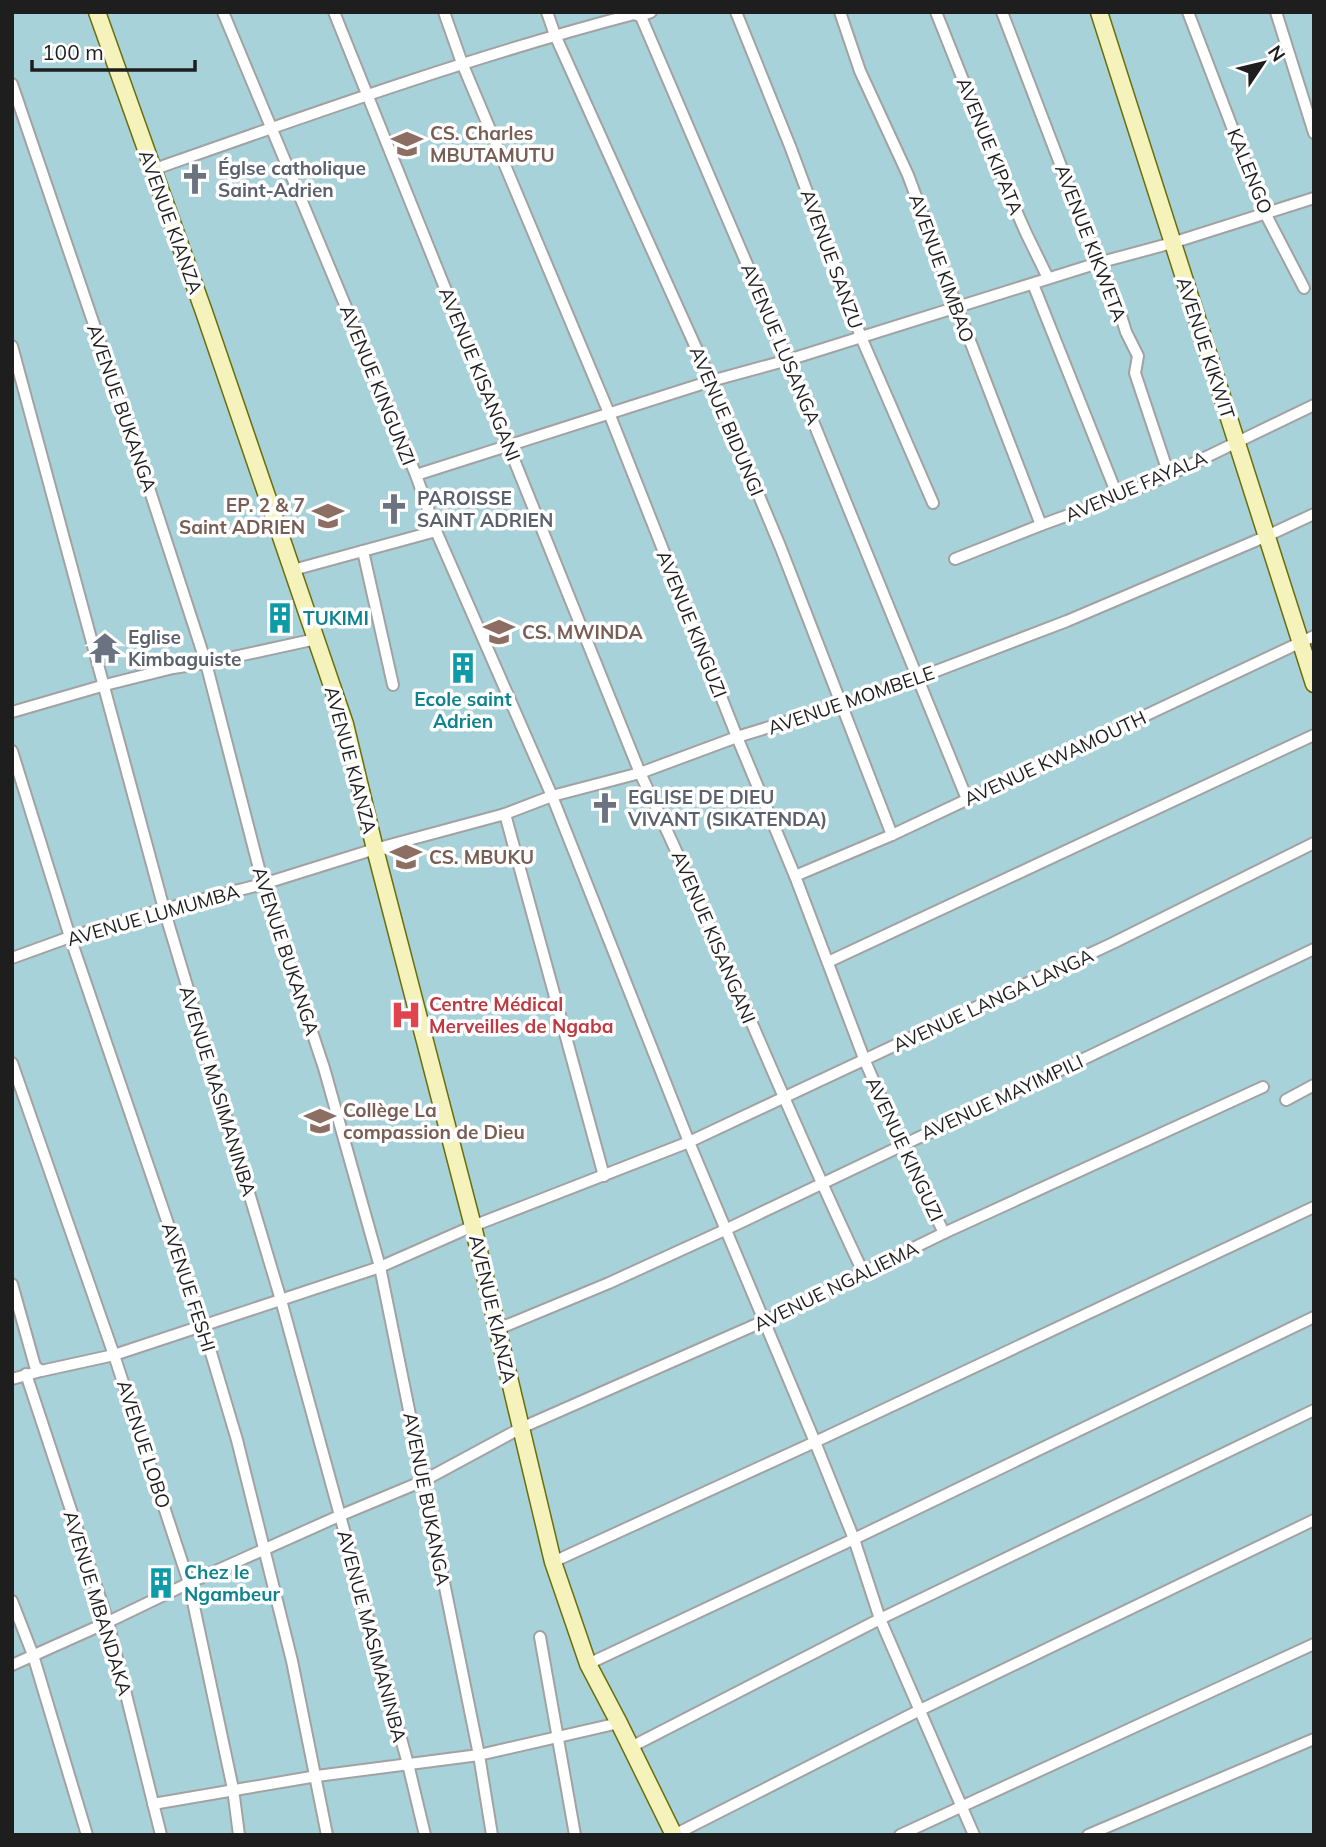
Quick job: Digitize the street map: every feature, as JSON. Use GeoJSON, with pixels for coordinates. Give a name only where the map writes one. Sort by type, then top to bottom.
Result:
{"type":"FeatureCollection","features":[{"type":"Feature","properties":{"kind":"street","name":"AVENUE KIANZA"},"geometry":{"type":"LineString","coordinates":[[97,12],[204,312],[345,724],[473,1226],[553,1562],[588,1664],[674,1835]]}},
{"type":"Feature","properties":{"kind":"street","name":"AVENUE KINGUNZI"},"geometry":{"type":"LineString","coordinates":[[223,12],[416,475],[436,531],[552,796],[689,1142],[854,1539],[880,1619],[974,1835]]}},
{"type":"Feature","properties":{"kind":"street","name":"AVENUE KISANGANI"},"geometry":{"type":"LineString","coordinates":[[334,12],[640,773],[678,853],[821,1184],[864,1274]]}},
{"type":"Feature","properties":{"kind":"street","name":"AVENUE KINGUZI"},"geometry":{"type":"LineString","coordinates":[[444,12],[462,64],[609,413],[795,876],[865,1061],[944,1233]]}},
{"type":"Feature","properties":{"kind":"street","name":"AVENUE BIDUNGI"},"geometry":{"type":"LineString","coordinates":[[547,12],[711,381],[780,546],[892,835]]}},
{"type":"Feature","properties":{"kind":"street","name":"AVENUE SANZU"},"geometry":{"type":"LineString","coordinates":[[736,12],[790,146],[861,337],[933,503]]}},
{"type":"Feature","properties":{"kind":"street","name":"AVENUE KIMBAO"},"geometry":{"type":"LineString","coordinates":[[840,12],[860,71],[908,175],[1041,525]]}},
{"type":"Feature","properties":{"kind":"street","name":"AVENUE KIPATA"},"geometry":{"type":"LineString","coordinates":[[936,12],[1004,183],[1048,278]]}},
{"type":"Feature","properties":{"kind":"street","name":"AVENUE KIKWETA"},"geometry":{"type":"LineString","coordinates":[[1002,12],[1098,263],[1138,356],[1135,373],[1169,475]]}},
{"type":"Feature","properties":{"kind":"street","name":"AVENUE KIKWIT"},"geometry":{"type":"LineString","coordinates":[[1099,12],[1236,443],[1267,536],[1307,640],[1314,684]]}},
{"type":"Feature","properties":{"kind":"street","name":"KALENGO"},"geometry":{"type":"LineString","coordinates":[[1188,12],[1265,213],[1304,288]]}},
{"type":"Feature","properties":{"kind":"street"},"geometry":{"type":"LineString","coordinates":[[1276,12],[1314,133]]}},
{"type":"Feature","properties":{"kind":"street"},"geometry":{"type":"LineString","coordinates":[[152,170],[462,64],[555,35],[643,14]]}},
{"type":"Feature","properties":{"kind":"street","name":"AVENUE LUSANGA"},"geometry":{"type":"LineString","coordinates":[[643,14],[789,360],[967,799]]}},
{"type":"Feature","properties":{"kind":"street","name":"AVENUE BUKANGA"},"geometry":{"type":"LineString","coordinates":[[12,84],[206,663],[262,884],[324,1068],[380,1267],[479,1755],[492,1835]]}},
{"type":"Feature","properties":{"kind":"street"},"geometry":{"type":"LineString","coordinates":[[416,475],[711,381],[789,360],[1314,198]]}},
{"type":"Feature","properties":{"kind":"street"},"geometry":{"type":"LineString","coordinates":[[1033,284],[1118,497]]}},
{"type":"Feature","properties":{"kind":"street","name":"AVENUE MASIMANINBA"},"geometry":{"type":"LineString","coordinates":[[12,346],[164,909],[281,1300],[425,1835]]}},
{"type":"Feature","properties":{"kind":"street","name":"AVENUE FAYALA"},"geometry":{"type":"LineString","coordinates":[[955,559],[1118,497],[1314,405]]}},
{"type":"Feature","properties":{"kind":"street","name":"AVENUE MOMBELE"},"geometry":{"type":"LineString","coordinates":[[375,849],[505,814],[552,796],[640,773],[737,737],[918,678],[1068,621],[1314,514]]}},
{"type":"Feature","properties":{"kind":"street"},"geometry":{"type":"LineString","coordinates":[[293,570],[436,531]]}},
{"type":"Feature","properties":{"kind":"street"},"geometry":{"type":"LineString","coordinates":[[363,551],[393,685]]}},
{"type":"Feature","properties":{"kind":"street"},"geometry":{"type":"LineString","coordinates":[[12,712],[173,668],[316,639]]}},
{"type":"Feature","properties":{"kind":"street","name":"AVENUE KWAMOUTH"},"geometry":{"type":"LineString","coordinates":[[795,876],[892,835],[1307,640]]}},
{"type":"Feature","properties":{"kind":"street"},"geometry":{"type":"LineString","coordinates":[[828,962],[1314,735]]}},
{"type":"Feature","properties":{"kind":"street","name":"AVENUE FESHI"},"geometry":{"type":"LineString","coordinates":[[12,751],[70,937],[203,1326],[237,1440],[317,1776],[327,1835]]}},
{"type":"Feature","properties":{"kind":"street"},"geometry":{"type":"LineString","coordinates":[[505,814],[604,1176]]}},
{"type":"Feature","properties":{"kind":"street","name":"AVENUE LANGA LANGA"},"geometry":{"type":"LineString","coordinates":[[12,1379],[114,1355],[380,1267],[473,1226],[689,1142],[1113,943],[1314,843]]}},
{"type":"Feature","properties":{"kind":"street","name":"AVENUE LUMUMBA"},"geometry":{"type":"LineString","coordinates":[[12,958],[70,937],[262,884],[375,849]]}},
{"type":"Feature","properties":{"kind":"street","name":"AVENUE MAYIMPILI"},"geometry":{"type":"LineString","coordinates":[[498,1329],[610,1283],[727,1229],[1314,949]]}},
{"type":"Feature","properties":{"kind":"street","name":"AVENUE LOBO"},"geometry":{"type":"LineString","coordinates":[[12,1063],[114,1355],[189,1583],[233,1789],[239,1835]]}},
{"type":"Feature","properties":{"kind":"street"},"geometry":{"type":"LineString","coordinates":[[1286,1100],[1314,1085]]}},
{"type":"Feature","properties":{"kind":"street","name":"AVENUE NGALIEMA"},"geometry":{"type":"LineString","coordinates":[[12,1665],[189,1583],[423,1481],[521,1427],[764,1321],[944,1233],[1263,1087]]}},
{"type":"Feature","properties":{"kind":"street"},"geometry":{"type":"LineString","coordinates":[[553,1562],[1314,1208]]}},
{"type":"Feature","properties":{"kind":"street"},"geometry":{"type":"LineString","coordinates":[[12,1284],[35,1366],[41,1371]]}},
{"type":"Feature","properties":{"kind":"street"},"geometry":{"type":"LineString","coordinates":[[588,1664],[1314,1317]]}},
{"type":"Feature","properties":{"kind":"street","name":"AVENUE MBANDAKA"},"geometry":{"type":"LineString","coordinates":[[26,1374],[108,1622],[161,1835]]}},
{"type":"Feature","properties":{"kind":"street"},"geometry":{"type":"LineString","coordinates":[[631,1747],[880,1619],[1314,1410]]}},
{"type":"Feature","properties":{"kind":"street"},"geometry":{"type":"LineString","coordinates":[[674,1835],[920,1710],[1314,1520]]}},
{"type":"Feature","properties":{"kind":"street"},"geometry":{"type":"LineString","coordinates":[[12,1601],[33,1656],[87,1835]]}},
{"type":"Feature","properties":{"kind":"street"},"geometry":{"type":"LineString","coordinates":[[540,1637],[575,1835]]}},
{"type":"Feature","properties":{"kind":"street"},"geometry":{"type":"LineString","coordinates":[[900,1835],[1314,1644]]}},
{"type":"Feature","properties":{"kind":"street"},"geometry":{"type":"LineString","coordinates":[[153,1804],[317,1776],[479,1755],[619,1723]]}},
{"type":"Feature","properties":{"kind":"street"},"geometry":{"type":"LineString","coordinates":[[1088,1835],[1314,1739]]}},
{"type":"Feature","properties":{"kind":"water"},"geometry":{"type":"Polygon","coordinates":[[[12,12],[1314,12],[1314,1835],[12,1835],[12,12]]]}},
{"type":"Feature","properties":{"kind":"place","name":"CS. Charles MBUTAMUTU"},"geometry":{"type":"Point","coordinates":[407,144]}},
{"type":"Feature","properties":{"kind":"place","name":"Églse catholique Saint-Adrien"},"geometry":{"type":"Point","coordinates":[195,179]}},
{"type":"Feature","properties":{"kind":"place","name":"PAROISSE SAINT ADRIEN"},"geometry":{"type":"Point","coordinates":[394,509]}},
{"type":"Feature","properties":{"kind":"place","name":"EP. 2 & 7 Saint ADRIEN"},"geometry":{"type":"Point","coordinates":[328,516]}},
{"type":"Feature","properties":{"kind":"place","name":"TUKIMI"},"geometry":{"type":"Point","coordinates":[280,618]}},
{"type":"Feature","properties":{"kind":"place","name":"CS. MWINDA"},"geometry":{"type":"Point","coordinates":[499,632]}},
{"type":"Feature","properties":{"kind":"place","name":"Eglise Kimbaguiste"},"geometry":{"type":"Point","coordinates":[105,648]}},
{"type":"Feature","properties":{"kind":"place","name":"Ecole saint Adrien"},"geometry":{"type":"Point","coordinates":[463,668]}},
{"type":"Feature","properties":{"kind":"place","name":"EGLISE DE DIEU VIVANT (SIKATENDA)"},"geometry":{"type":"Point","coordinates":[605,808]}},
{"type":"Feature","properties":{"kind":"place","name":"CS. MBUKU"},"geometry":{"type":"Point","coordinates":[406,857]}},
{"type":"Feature","properties":{"kind":"place","name":"Centre Médical Merveilles de Ngaba"},"geometry":{"type":"Point","coordinates":[406,1015]}},
{"type":"Feature","properties":{"kind":"place","name":"Collège La compassion de Dieu"},"geometry":{"type":"Point","coordinates":[320,1121]}},
{"type":"Feature","properties":{"kind":"place","name":"Chez le Ngambeur"},"geometry":{"type":"Point","coordinates":[161,1583]}}]}
